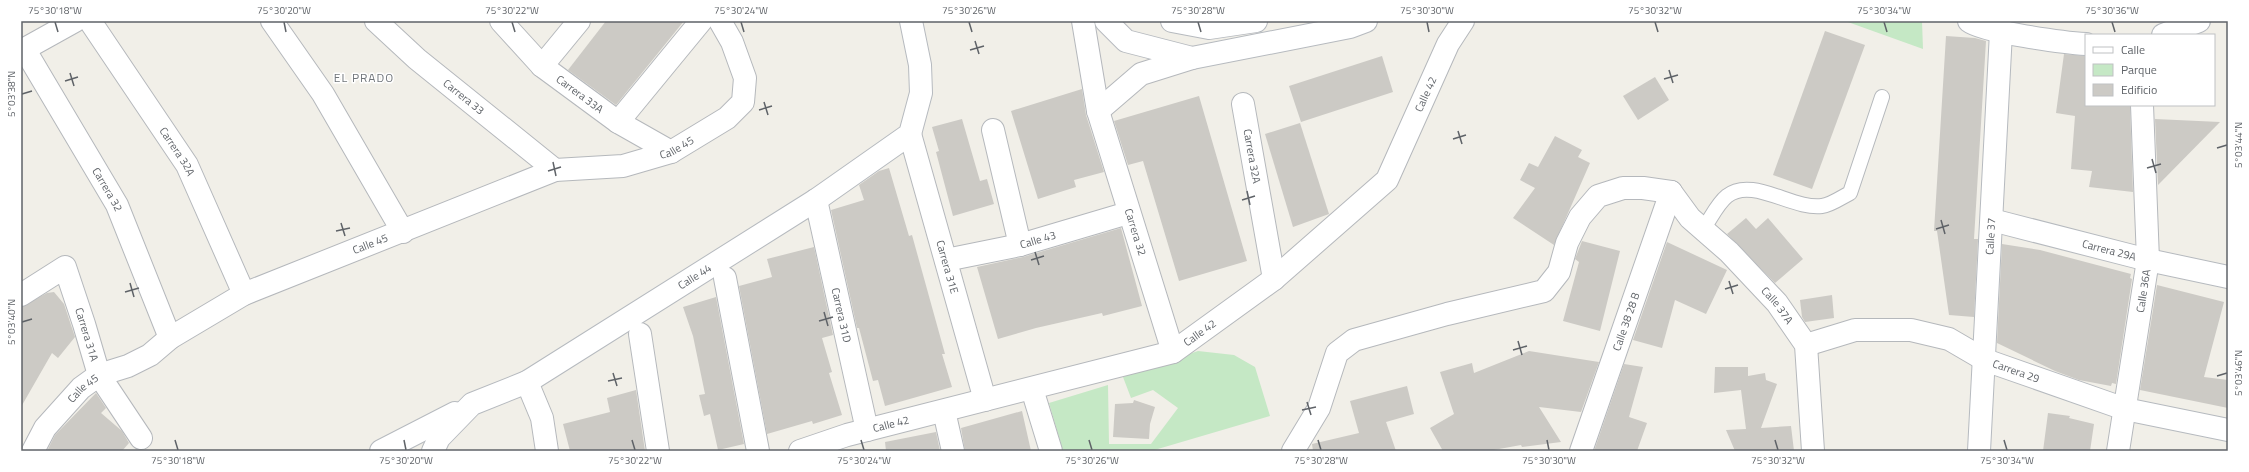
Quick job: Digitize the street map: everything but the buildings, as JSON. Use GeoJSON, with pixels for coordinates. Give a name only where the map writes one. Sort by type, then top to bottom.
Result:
{"type":"FeatureCollection","features":[{"type":"Feature","properties":{"kind":"street"},"geometry":{"type":"LineString","coordinates":[[23,51],[75,21]]}},
{"type":"Feature","properties":{"kind":"street","name":"Carrera 32A"},"geometry":{"type":"LineString","coordinates":[[90,21],[187,165],[244,294]]}},
{"type":"Feature","properties":{"kind":"street"},"geometry":{"type":"LineString","coordinates":[[272,21],[336,117],[403,232]]}},
{"type":"Feature","properties":{"kind":"street","name":"Carrera 33"},"geometry":{"type":"LineString","coordinates":[[376,21],[417,59],[555,170]]}},
{"type":"Feature","properties":{"kind":"street","name":"Carrera 33A"},"geometry":{"type":"LineString","coordinates":[[501,21],[542,66],[618,122],[671,152]]}},
{"type":"Feature","properties":{"kind":"street"},"geometry":{"type":"LineString","coordinates":[[542,66],[579,21]]}},
{"type":"Feature","properties":{"kind":"street"},"geometry":{"type":"LineString","coordinates":[[618,122],[701,21]]}},
{"type":"Feature","properties":{"kind":"street","name":"Calle 45"},"geometry":{"type":"LineString","coordinates":[[33,451],[45,428],[81,388],[99,375],[128,366],[150,355],[170,338],[244,294],[328,259],[403,232],[555,170],[623,166],[671,152],[727,118],[743,102],[746,78],[732,42],[720,21]]}},
{"type":"Feature","properties":{"kind":"street"},"geometry":{"type":"LineString","coordinates":[[910,134],[921,93],[920,65],[911,21]]}},
{"type":"Feature","properties":{"kind":"street","name":"Carrera 32"},"geometry":{"type":"LineString","coordinates":[[1083,21],[1098,112],[1128,213],[1173,352]]}},
{"type":"Feature","properties":{"kind":"street"},"geometry":{"type":"LineString","coordinates":[[1106,21],[1126,41],[1192,58]]}},
{"type":"Feature","properties":{"kind":"street"},"geometry":{"type":"LineString","coordinates":[[1172,21],[1209,28],[1256,21]]}},
{"type":"Feature","properties":{"kind":"street"},"geometry":{"type":"LineString","coordinates":[[1098,112],[1142,74],[1192,58],[1350,27],[1366,21]]}},
{"type":"Feature","properties":{"kind":"street","name":"Calle 42"},"geometry":{"type":"LineString","coordinates":[[800,451],[855,439],[984,400],[1173,352],[1274,279],[1387,180],[1448,44],[1463,21]]}},
{"type":"Feature","properties":{"kind":"street"},"geometry":{"type":"LineString","coordinates":[[1969,21],[2011,26],[2067,43],[2085,44]]}},
{"type":"Feature","properties":{"kind":"street"},"geometry":{"type":"LineString","coordinates":[[2166,34],[2198,21]]}},
{"type":"Feature","properties":{"kind":"street","name":"Calle 37"},"geometry":{"type":"LineString","coordinates":[[1979,451],[1992,220],[2011,26]]}},
{"type":"Feature","properties":{"kind":"street","name":"Carrera 32"},"geometry":{"type":"LineString","coordinates":[[23,51],[117,205],[170,338]]}},
{"type":"Feature","properties":{"kind":"street","name":"Carrera 32A"},"geometry":{"type":"LineString","coordinates":[[1243,104],[1274,279]]}},
{"type":"Feature","properties":{"kind":"street","name":"Calle 36A"},"geometry":{"type":"LineString","coordinates":[[2118,451],[2148,260],[2142,106]]}},
{"type":"Feature","properties":{"kind":"street"},"geometry":{"type":"LineString","coordinates":[[993,130],[1020,245]]}},
{"type":"Feature","properties":{"kind":"street","name":"Calle 44"},"geometry":{"type":"LineString","coordinates":[[381,451],[472,404],[528,382],[816,200],[910,134]]}},
{"type":"Feature","properties":{"kind":"street","name":"Carrera 31E"},"geometry":{"type":"LineString","coordinates":[[910,134],[984,400]]}},
{"type":"Feature","properties":{"kind":"street"},"geometry":{"type":"LineString","coordinates":[[1293,451],[1319,408],[1337,354],[1354,340],[1447,314],[1544,291],[1559,272],[1567,243],[1580,217],[1598,196],[1623,188],[1643,188],[1671,192]]}},
{"type":"Feature","properties":{"kind":"street","name":"Calle 37A"},"geometry":{"type":"LineString","coordinates":[[1671,192],[1690,218],[1729,252],[1777,303],[1806,345]]}},
{"type":"Feature","properties":{"kind":"street","name":"Calle 38 28 B"},"geometry":{"type":"LineString","coordinates":[[1581,451],[1671,192]]}},
{"type":"Feature","properties":{"kind":"street","name":"Carrera 31D"},"geometry":{"type":"LineString","coordinates":[[816,200],[855,439]]}},
{"type":"Feature","properties":{"kind":"street","name":"Calle 43"},"geometry":{"type":"LineString","coordinates":[[946,260],[1020,245],[1128,213]]}},
{"type":"Feature","properties":{"kind":"street","name":"Carrera 29A"},"geometry":{"type":"LineString","coordinates":[[1992,220],[2148,260],[2228,277]]}},
{"type":"Feature","properties":{"kind":"street","name":"Carrera 31A"},"geometry":{"type":"LineString","coordinates":[[21,295],[65,268],[99,375],[141,438]]}},
{"type":"Feature","properties":{"kind":"street"},"geometry":{"type":"LineString","coordinates":[[725,278],[758,451]]}},
{"type":"Feature","properties":{"kind":"street","name":"Carrera 29"},"geometry":{"type":"LineString","coordinates":[[1806,345],[1855,330],[1911,330],[1949,339],[1985,360],[2125,409],[2228,430]]}},
{"type":"Feature","properties":{"kind":"street"},"geometry":{"type":"LineString","coordinates":[[640,334],[658,451]]}},
{"type":"Feature","properties":{"kind":"street"},"geometry":{"type":"LineString","coordinates":[[1806,345],[1813,451]]}},
{"type":"Feature","properties":{"kind":"street"},"geometry":{"type":"LineString","coordinates":[[528,382],[542,418],[547,451]]}},
{"type":"Feature","properties":{"kind":"street"},"geometry":{"type":"LineString","coordinates":[[1032,389],[1051,451]]}},
{"type":"Feature","properties":{"kind":"street","name":"Calle 44"},"geometry":{"type":"LineString","coordinates":[[433,451],[439,438],[472,404]]}},
{"type":"Feature","properties":{"kind":"street"},"geometry":{"type":"LineString","coordinates":[[944,411],[953,451]]}},
{"type":"Feature","properties":{"kind":"lane"},"geometry":{"type":"LineString","coordinates":[[1703,229],[1726,196],[1738,191],[1752,189],[1791,202],[1822,206],[1850,193],[1882,98]]}},
{"type":"Feature","properties":{"kind":"green space"},"geometry":{"type":"Polygon","coordinates":[[[1845,21],[1922,21],[1923,49],[1845,21]]]}},
{"type":"Feature","properties":{"kind":"green space"},"geometry":{"type":"Polygon","coordinates":[[[1198,351],[1234,355],[1255,367],[1270,416],[1151,451],[1063,451],[1049,403],[1108,385],[1109,444],[1151,444],[1178,408],[1153,390],[1131,398],[1123,377],[1198,351]]]}},
{"type":"Feature","properties":{"kind":"district","name":"EL PRADO"},"geometry":{"type":"Point","coordinates":[364,78]}}]}
